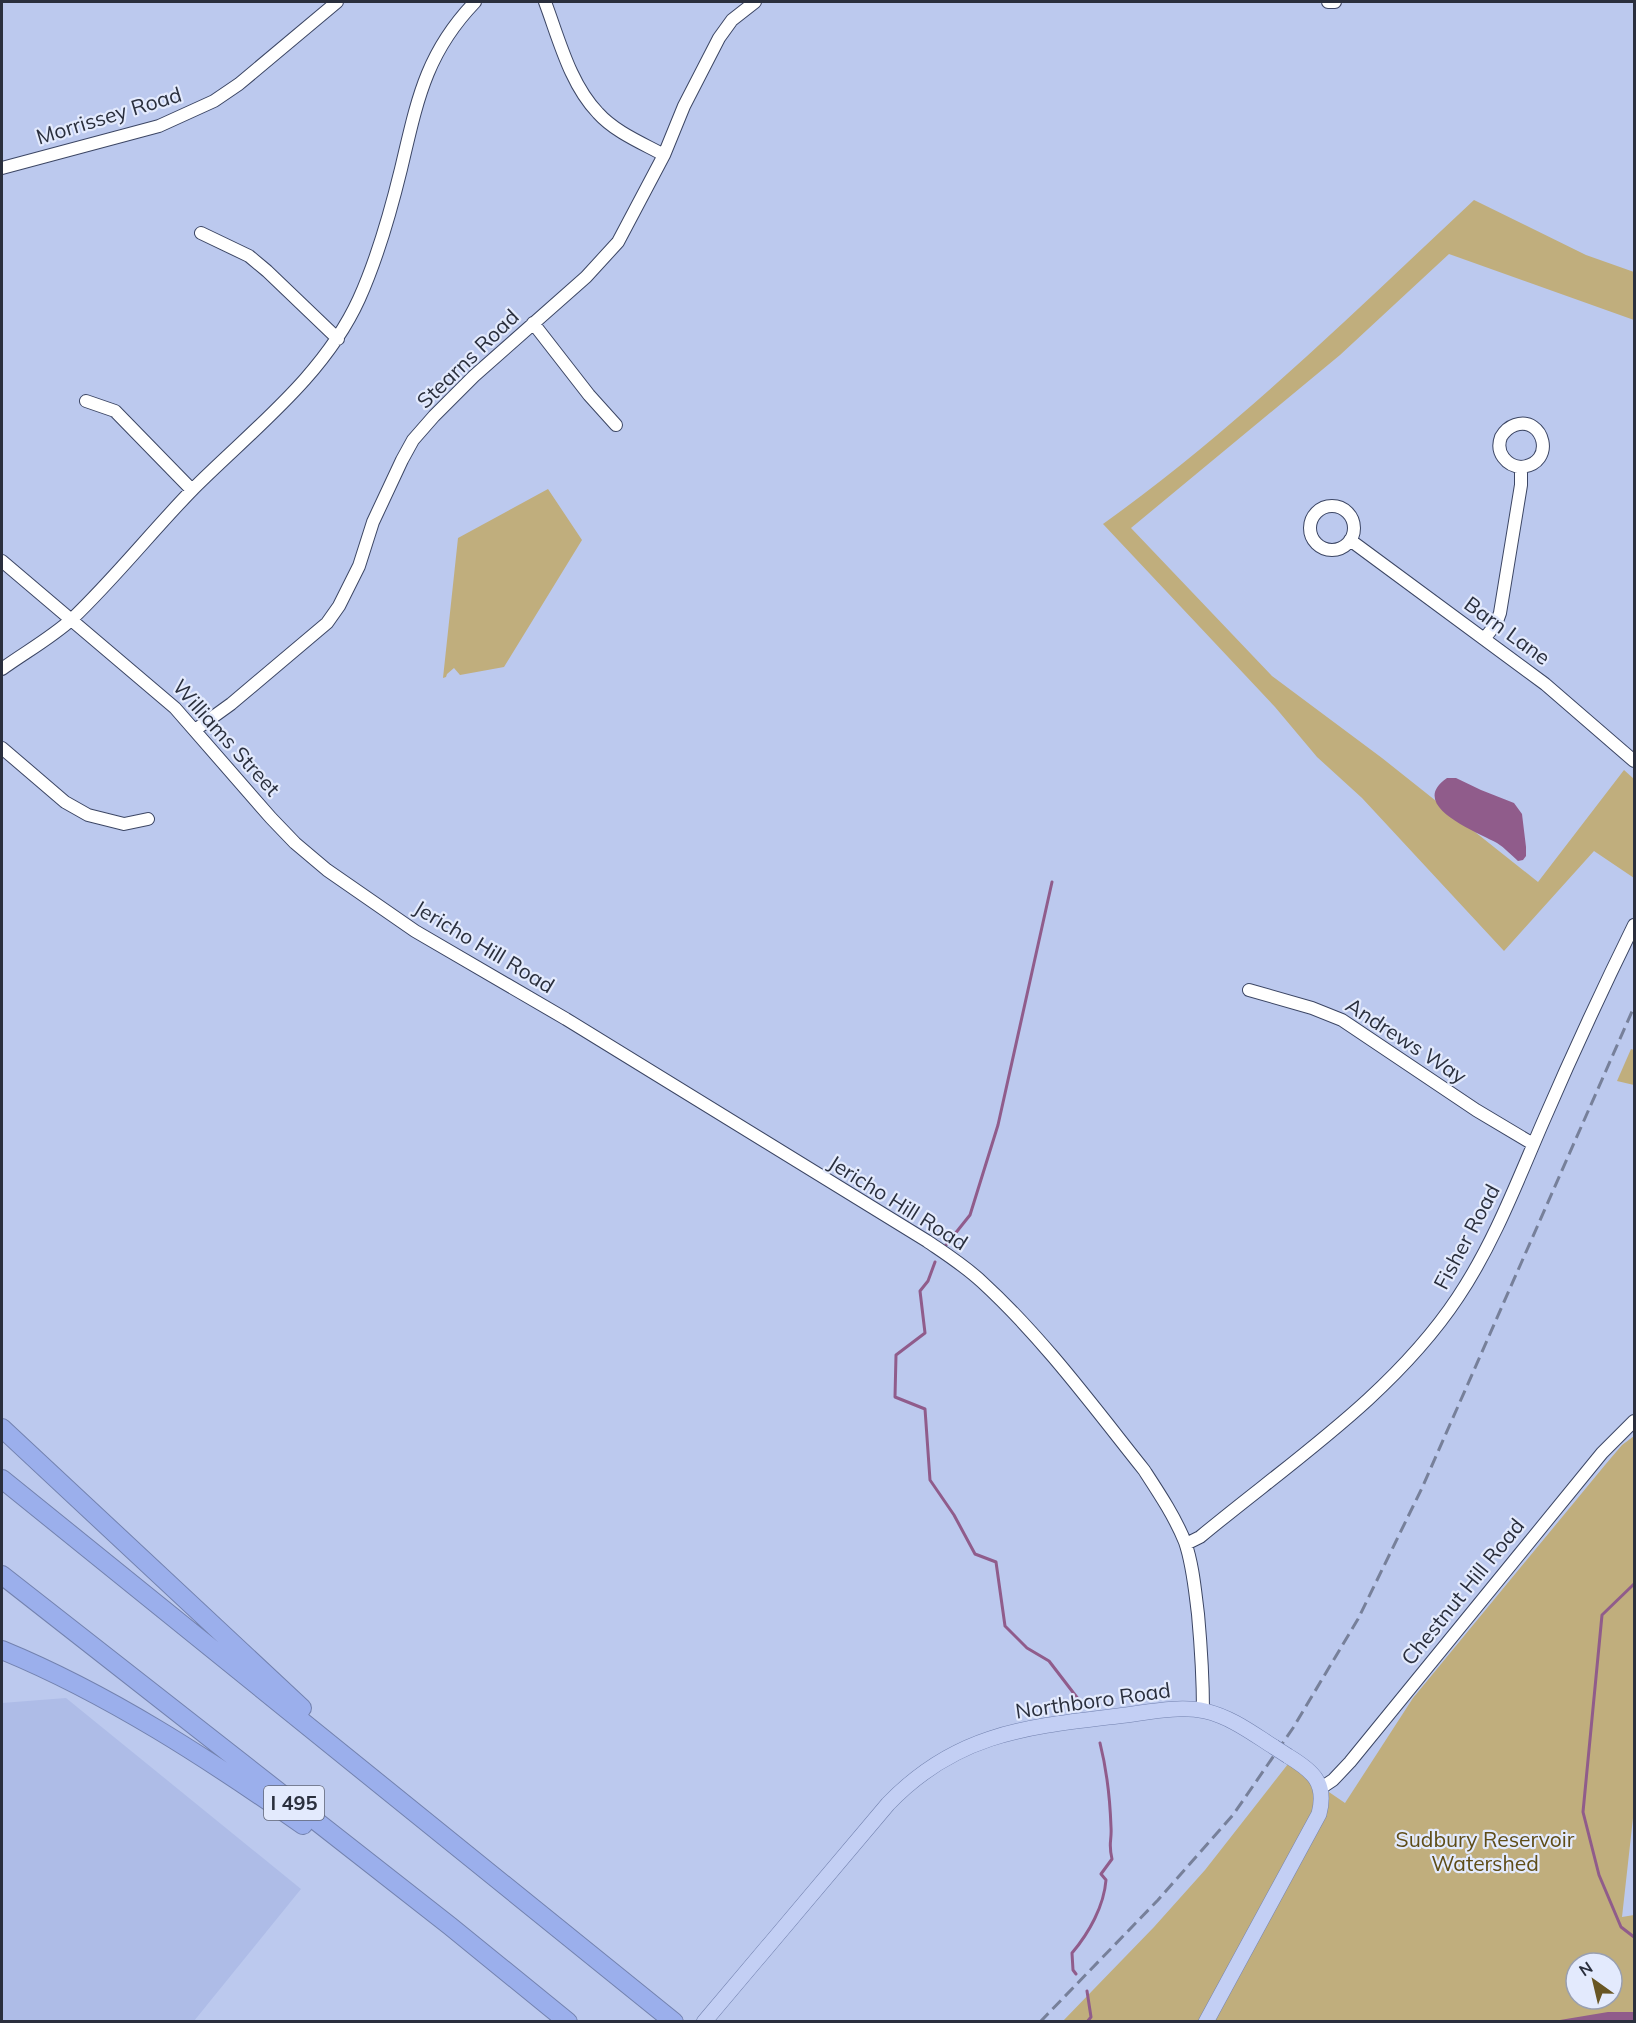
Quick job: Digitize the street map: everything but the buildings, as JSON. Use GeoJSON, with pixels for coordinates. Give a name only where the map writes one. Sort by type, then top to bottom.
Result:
{"type":"FeatureCollection","features":[{"type":"Feature","properties":{"kind":"highway"},"geometry":{"type":"LineString","coordinates":[[2,1428],[413,1811]]}},
{"type":"Feature","properties":{"kind":"highway"},"geometry":{"type":"LineString","coordinates":[[2,1479],[670,2019]]}},
{"type":"Feature","properties":{"kind":"highway","name":"I 495"},"geometry":{"type":"LineString","coordinates":[[2,1575],[450,1926],[568,2022]]}},
{"type":"Feature","properties":{"kind":"highway"},"geometry":{"type":"LineString","coordinates":[[2,1650],[89,1692],[190,1751],[258,1794],[450,1926]]}},
{"type":"Feature","properties":{"kind":"main road","name":"Northboro Road"},"geometry":{"type":"LineString","coordinates":[[704,2022],[888,1803],[937,1763],[980,1742],[1034,1726],[1156,1712],[1203,1711],[1236,1723],[1308,1769],[1321,1788]]}},
{"type":"Feature","properties":{"kind":"main road"},"geometry":{"type":"LineString","coordinates":[[1206,2022],[1311,1831],[1322,1804],[1321,1788]]}},
{"type":"Feature","properties":{"kind":"street","name":"Morrissey Road"},"geometry":{"type":"LineString","coordinates":[[2,168],[159,126],[214,101],[239,84],[337,2]]}},
{"type":"Feature","properties":{"kind":"street"},"geometry":{"type":"LineString","coordinates":[[2,669],[70,620],[192,490],[282,404],[326,356],[359,300],[382,242],[416,101],[426,74],[454,24],[475,2]]}},
{"type":"Feature","properties":{"kind":"street"},"geometry":{"type":"LineString","coordinates":[[545,2],[575,79],[585,98],[599,115],[664,155]]}},
{"type":"Feature","properties":{"kind":"street","name":"Stearns Road"},"geometry":{"type":"LineString","coordinates":[[195,730],[231,704],[327,623],[339,606],[359,566],[373,522],[413,440],[474,376],[586,277],[618,242],[664,155],[684,106],[719,38],[732,20],[755,2]]}},
{"type":"Feature","properties":{"kind":"street"},"geometry":{"type":"LineString","coordinates":[[1328,2],[1335,2]]}},
{"type":"Feature","properties":{"kind":"street"},"geometry":{"type":"LineString","coordinates":[[201,233],[249,256],[338,339]]}},
{"type":"Feature","properties":{"kind":"street"},"geometry":{"type":"LineString","coordinates":[[533,323],[589,395],[616,425]]}},
{"type":"Feature","properties":{"kind":"street"},"geometry":{"type":"LineString","coordinates":[[86,401],[115,411],[192,490]]}},
{"type":"Feature","properties":{"kind":"street"},"geometry":{"type":"LineString","coordinates":[[1484,639],[1496,624],[1501,610],[1519,500],[1521,467]]}},
{"type":"Feature","properties":{"kind":"street","name":"Barn Lane"},"geometry":{"type":"LineString","coordinates":[[1350,540],[1545,684],[1635,761]]}},
{"type":"Feature","properties":{"kind":"street","name":"Williams Street"},"geometry":{"type":"LineString","coordinates":[[2,561],[155,689],[195,730],[244,789],[295,843],[364,897]]}},
{"type":"Feature","properties":{"kind":"street"},"geometry":{"type":"LineString","coordinates":[[2,748],[64,802],[88,815],[124,824],[148,819]]}},
{"type":"Feature","properties":{"kind":"street","name":"Jericho Hill Road"},"geometry":{"type":"LineString","coordinates":[[364,897],[415,931],[566,1019],[958,1263],[982,1282],[1100,1414],[1156,1488],[1186,1544],[1196,1599],[1203,1711]]}},
{"type":"Feature","properties":{"kind":"street","name":"Fisher Road"},"geometry":{"type":"LineString","coordinates":[[1186,1544],[1200,1537],[1352,1413],[1392,1377],[1457,1299],[1478,1265],[1505,1212],[1578,1042],[1635,925]]}},
{"type":"Feature","properties":{"kind":"street","name":"Andrews Way"},"geometry":{"type":"LineString","coordinates":[[1249,990],[1312,1008],[1355,1026],[1476,1110],[1533,1144]]}},
{"type":"Feature","properties":{"kind":"street","name":"Chestnut Hill Road"},"geometry":{"type":"LineString","coordinates":[[1321,1788],[1334,1780],[1350,1762],[1602,1453],[1635,1421]]}},
{"type":"Feature","properties":{"kind":"shaded area"},"geometry":{"type":"Polygon","coordinates":[[[1447,778],[1456,778],[1514,803],[1522,814],[1526,847],[1526,856],[1523,860],[1518,861],[1500,845],[1462,825],[1440,808],[1435,798],[1437,788],[1447,778]]]}},
{"type":"Feature","properties":{"kind":"shaded area"},"geometry":{"type":"Polygon","coordinates":[[[66,1698],[301,1889],[194,2021],[2,2021],[2,1703],[66,1698]]]}},
{"type":"Feature","properties":{"kind":"shaded area"},"geometry":{"type":"Polygon","coordinates":[[[1608,2012],[1634,2012],[1634,2021],[1554,2021],[1608,2012]]]}},
{"type":"Feature","properties":{"kind":"green space"},"geometry":{"type":"Polygon","coordinates":[[[1474,200],[1586,255],[1634,272],[1634,320],[1449,254],[1340,355],[1131,528],[1272,676],[1382,758],[1538,882],[1624,770],[1634,779],[1634,878],[1594,851],[1504,951],[1362,798],[1317,757],[1275,707],[1103,524],[1201,449],[1248,409],[1474,200]]]}},
{"type":"Feature","properties":{"kind":"green space"},"geometry":{"type":"Polygon","coordinates":[[[548,489],[582,540],[504,667],[460,675],[454,668],[443,678],[458,538],[548,489]]]}},
{"type":"Feature","properties":{"kind":"green space"},"geometry":{"type":"Polygon","coordinates":[[[1631,1049],[1634,1050],[1634,1085],[1617,1081],[1631,1049]]]}},
{"type":"Feature","properties":{"kind":"green space","name":"Sudbury Reservoir Watershed"},"geometry":{"type":"Polygon","coordinates":[[[1634,1436],[1634,1809],[1622,1917],[1634,1915],[1634,2021],[1062,2022],[1154,1927],[1205,1870],[1288,1764],[1345,1803],[1413,1698],[1622,1445],[1634,1436]]]}},
{"type":"Feature","properties":{"kind":"waterway"},"geometry":{"type":"LineString","coordinates":[[946,1245],[970,1215],[998,1125],[1052,882]]}},
{"type":"Feature","properties":{"kind":"waterway"},"geometry":{"type":"LineString","coordinates":[[935,1262],[928,1281],[920,1291],[925,1333],[896,1355],[895,1397],[925,1409],[930,1480],[954,1515],[975,1554],[996,1562],[1005,1626],[1027,1648],[1049,1661],[1082,1704]]}},
{"type":"Feature","properties":{"kind":"waterway"},"geometry":{"type":"LineString","coordinates":[[1634,1584],[1602,1615],[1583,1812],[1599,1875],[1621,1927],[1634,1937]]}},
{"type":"Feature","properties":{"kind":"waterway"},"geometry":{"type":"LineString","coordinates":[[1076,1974],[1073,1970],[1072,1953],[1090,1928],[1099,1909],[1106,1880],[1101,1874],[1112,1859],[1109,1795],[1100,1743]]}},
{"type":"Feature","properties":{"kind":"waterway"},"geometry":{"type":"LineString","coordinates":[[1087,1991],[1091,2017],[1087,2022]]}},
{"type":"Feature","properties":{"kind":"railway"},"geometry":{"type":"LineString","coordinates":[[1040,2022],[1158,1900],[1233,1815],[1293,1728],[1358,1619],[1422,1488],[1634,1007]]}}]}
